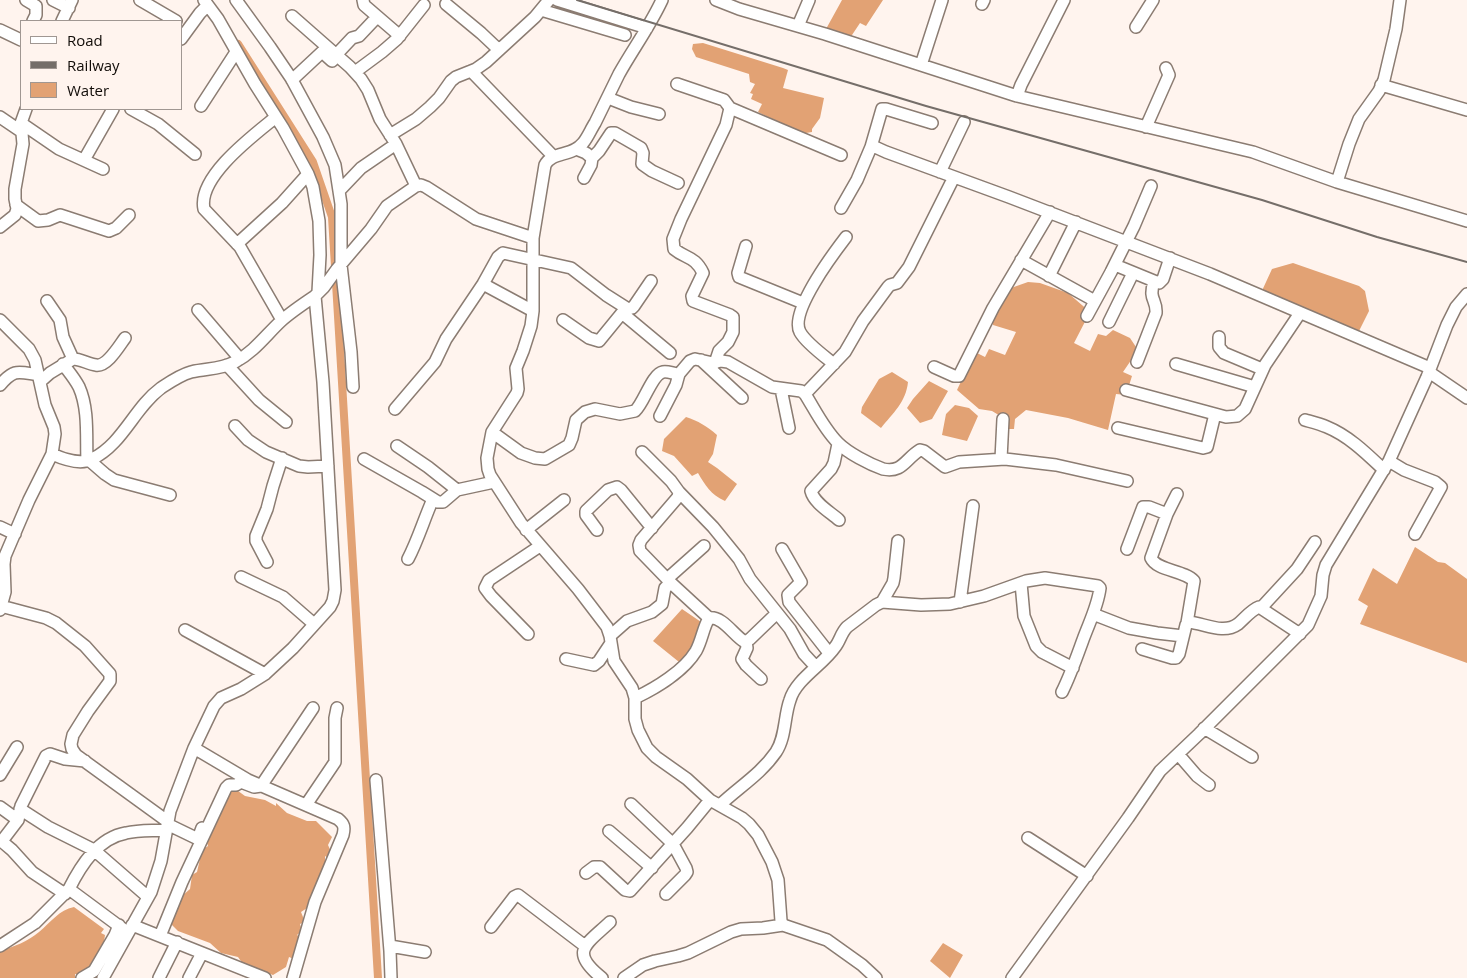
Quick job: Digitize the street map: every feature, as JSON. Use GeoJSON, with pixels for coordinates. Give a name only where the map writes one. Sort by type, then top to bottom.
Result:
{"type":"FeatureCollection","features":[{"type":"Feature","properties":{"kind":"street"},"geometry":{"type":"LineString","coordinates":[[26,0],[36,6],[36,15],[34,20]]}},
{"type":"Feature","properties":{"kind":"street"},"geometry":{"type":"LineString","coordinates":[[53,0],[70,4],[62,20]]}},
{"type":"Feature","properties":{"kind":"street"},"geometry":{"type":"LineString","coordinates":[[140,0],[174,20]]}},
{"type":"Feature","properties":{"kind":"street"},"geometry":{"type":"LineString","coordinates":[[236,0],[292,80],[323,137],[335,166],[341,204],[339,267],[351,352],[353,387]]}},
{"type":"Feature","properties":{"kind":"street"},"geometry":{"type":"LineString","coordinates":[[364,0],[364,5],[400,36]]}},
{"type":"Feature","properties":{"kind":"street"},"geometry":{"type":"LineString","coordinates":[[340,190],[361,168],[430,107],[439,98],[450,81],[486,62],[535,17],[549,0]]}},
{"type":"Feature","properties":{"kind":"street"},"geometry":{"type":"LineString","coordinates":[[557,0],[647,28]]}},
{"type":"Feature","properties":{"kind":"street"},"geometry":{"type":"LineString","coordinates":[[662,0],[619,74],[587,137],[576,149],[569,153],[553,156],[548,159],[545,165],[533,238],[533,311],[531,326],[516,368],[517,393],[492,432],[488,464],[490,475],[494,482],[526,530],[578,589],[603,622],[610,639],[614,661],[632,688],[635,698],[635,719],[647,748],[715,802],[749,824],[763,844],[778,880],[781,921],[783,925]]}},
{"type":"Feature","properties":{"kind":"street"},"geometry":{"type":"LineString","coordinates":[[716,0],[739,9],[1017,96],[1253,152],[1337,182],[1467,221]]}},
{"type":"Feature","properties":{"kind":"street"},"geometry":{"type":"LineString","coordinates":[[798,26],[809,0]]}},
{"type":"Feature","properties":{"kind":"street"},"geometry":{"type":"LineString","coordinates":[[921,65],[942,0]]}},
{"type":"Feature","properties":{"kind":"street"},"geometry":{"type":"LineString","coordinates":[[1017,96],[1064,0]]}},
{"type":"Feature","properties":{"kind":"street"},"geometry":{"type":"LineString","coordinates":[[1136,27],[1153,0]]}},
{"type":"Feature","properties":{"kind":"street"},"geometry":{"type":"LineString","coordinates":[[1337,182],[1359,119],[1381,85],[1396,29],[1400,0]]}},
{"type":"Feature","properties":{"kind":"street"},"geometry":{"type":"LineString","coordinates":[[102,978],[126,928],[148,897],[160,861],[170,811],[194,748],[214,706],[221,698],[241,689],[265,674],[293,648],[330,607],[335,590],[319,292],[319,221],[313,187],[308,174],[276,117],[218,19],[206,3],[200,13],[185,26]]}},
{"type":"Feature","properties":{"kind":"street"},"geometry":{"type":"LineString","coordinates":[[446,4],[499,50]]}},
{"type":"Feature","properties":{"kind":"street"},"geometry":{"type":"LineString","coordinates":[[355,72],[400,36],[424,5]]}},
{"type":"Feature","properties":{"kind":"street"},"geometry":{"type":"LineString","coordinates":[[541,10],[624,35]]}},
{"type":"Feature","properties":{"kind":"street"},"geometry":{"type":"LineString","coordinates":[[292,16],[355,72],[368,90],[380,119],[393,140],[416,186]]}},
{"type":"Feature","properties":{"kind":"street"},"geometry":{"type":"LineString","coordinates":[[292,80],[322,52],[332,61],[352,38],[359,36],[376,17]]}},
{"type":"Feature","properties":{"kind":"street"},"geometry":{"type":"LineString","coordinates":[[0,30],[20,40]]}},
{"type":"Feature","properties":{"kind":"street"},"geometry":{"type":"LineString","coordinates":[[201,106],[236,52]]}},
{"type":"Feature","properties":{"kind":"street"},"geometry":{"type":"LineString","coordinates":[[1146,127],[1169,75],[1166,68]]}},
{"type":"Feature","properties":{"kind":"street"},"geometry":{"type":"LineString","coordinates":[[471,71],[553,156]]}},
{"type":"Feature","properties":{"kind":"street"},"geometry":{"type":"LineString","coordinates":[[677,84],[724,100],[730,108],[841,155]]}},
{"type":"Feature","properties":{"kind":"street"},"geometry":{"type":"LineString","coordinates":[[1381,85],[1467,110]]}},
{"type":"Feature","properties":{"kind":"street"},"geometry":{"type":"LineString","coordinates":[[608,98],[631,107],[659,114]]}},
{"type":"Feature","properties":{"kind":"street"},"geometry":{"type":"LineString","coordinates":[[715,363],[719,351],[728,342],[733,332],[734,320],[730,314],[693,301],[694,292],[703,273],[692,258],[674,249],[673,239],[689,201],[726,125],[730,108]]}},
{"type":"Feature","properties":{"kind":"street"},"geometry":{"type":"LineString","coordinates":[[841,208],[857,180],[871,147],[882,109],[932,122]]}},
{"type":"Feature","properties":{"kind":"street"},"geometry":{"type":"LineString","coordinates":[[0,227],[15,215],[15,189],[23,144],[22,127],[26,110]]}},
{"type":"Feature","properties":{"kind":"street"},"geometry":{"type":"LineString","coordinates":[[84,160],[112,110]]}},
{"type":"Feature","properties":{"kind":"street"},"geometry":{"type":"LineString","coordinates":[[134,110],[158,124],[195,154]]}},
{"type":"Feature","properties":{"kind":"street"},"geometry":{"type":"LineString","coordinates":[[0,117],[103,169]]}},
{"type":"Feature","properties":{"kind":"street"},"geometry":{"type":"LineString","coordinates":[[276,117],[229,157],[210,183],[204,194],[203,201],[204,209],[246,256],[282,320]]}},
{"type":"Feature","properties":{"kind":"street"},"geometry":{"type":"LineString","coordinates":[[940,172],[964,122]]}},
{"type":"Feature","properties":{"kind":"street"},"geometry":{"type":"LineString","coordinates":[[584,178],[592,158],[611,133],[616,133],[641,148],[643,153],[642,163],[645,167],[678,183]]}},
{"type":"Feature","properties":{"kind":"street"},"geometry":{"type":"LineString","coordinates":[[871,147],[1050,212],[1210,274],[1430,370],[1467,398]]}},
{"type":"Feature","properties":{"kind":"street"},"geometry":{"type":"LineString","coordinates":[[576,149],[592,158]]}},
{"type":"Feature","properties":{"kind":"street"},"geometry":{"type":"LineString","coordinates":[[237,244],[282,203],[308,174]]}},
{"type":"Feature","properties":{"kind":"street"},"geometry":{"type":"LineString","coordinates":[[805,394],[845,352],[863,321],[888,287],[897,283],[909,267],[954,177]]}},
{"type":"Feature","properties":{"kind":"street"},"geometry":{"type":"LineString","coordinates":[[52,454],[82,462],[89,461],[106,452],[159,389],[178,377],[189,373],[227,366],[255,348],[282,320],[319,292],[371,229],[387,206],[416,186],[426,187],[459,209],[485,223],[533,238]]}},
{"type":"Feature","properties":{"kind":"street"},"geometry":{"type":"LineString","coordinates":[[1087,316],[1115,265],[1150,186]]}},
{"type":"Feature","properties":{"kind":"street"},"geometry":{"type":"LineString","coordinates":[[16,206],[38,222],[60,215],[109,231],[116,228],[129,215]]}},
{"type":"Feature","properties":{"kind":"street"},"geometry":{"type":"LineString","coordinates":[[934,367],[954,376],[959,376],[993,308],[1050,212]]}},
{"type":"Feature","properties":{"kind":"street"},"geometry":{"type":"LineString","coordinates":[[1049,276],[1076,222]]}},
{"type":"Feature","properties":{"kind":"street"},"geometry":{"type":"LineString","coordinates":[[834,364],[799,331],[798,318],[812,287],[846,237]]}},
{"type":"Feature","properties":{"kind":"street"},"geometry":{"type":"LineString","coordinates":[[746,246],[738,273],[739,277],[804,303]]}},
{"type":"Feature","properties":{"kind":"street"},"geometry":{"type":"LineString","coordinates":[[395,409],[435,362],[446,339],[503,253],[575,270],[624,310],[670,353]]}},
{"type":"Feature","properties":{"kind":"street"},"geometry":{"type":"LineString","coordinates":[[1115,265],[1159,283],[1162,281],[1170,258]]}},
{"type":"Feature","properties":{"kind":"street"},"geometry":{"type":"LineString","coordinates":[[1022,260],[1095,301]]}},
{"type":"Feature","properties":{"kind":"street"},"geometry":{"type":"LineString","coordinates":[[1109,322],[1133,273]]}},
{"type":"Feature","properties":{"kind":"street"},"geometry":{"type":"LineString","coordinates":[[563,320],[589,338],[599,341],[624,310],[632,308],[650,281]]}},
{"type":"Feature","properties":{"kind":"street"},"geometry":{"type":"LineString","coordinates":[[1137,362],[1156,313],[1156,307],[1151,294],[1154,282]]}},
{"type":"Feature","properties":{"kind":"street"},"geometry":{"type":"LineString","coordinates":[[483,284],[533,311]]}},
{"type":"Feature","properties":{"kind":"street"},"geometry":{"type":"LineString","coordinates":[[1012,978],[1087,876],[1151,782],[1166,764],[1300,634],[1308,624],[1319,603],[1326,565],[1387,466],[1456,307],[1467,294]]}},
{"type":"Feature","properties":{"kind":"street"},"geometry":{"type":"LineString","coordinates":[[48,301],[60,320],[68,362],[80,388],[86,418],[89,461],[114,480],[170,496]]}},
{"type":"Feature","properties":{"kind":"street"},"geometry":{"type":"LineString","coordinates":[[198,310],[240,359]]}},
{"type":"Feature","properties":{"kind":"street"},"geometry":{"type":"LineString","coordinates":[[1126,390],[1215,414],[1232,417],[1242,413],[1248,405],[1262,369],[1300,312]]}},
{"type":"Feature","properties":{"kind":"street"},"geometry":{"type":"LineString","coordinates":[[0,320],[33,355],[45,405],[55,434],[52,454],[29,500],[5,556],[5,592],[1,608],[46,618],[56,623],[84,646],[110,674],[110,681],[88,711],[72,740],[72,750],[166,825],[198,838],[227,769]]}},
{"type":"Feature","properties":{"kind":"street"},"geometry":{"type":"LineString","coordinates":[[1219,337],[1219,347],[1224,353],[1262,369]]}},
{"type":"Feature","properties":{"kind":"street"},"geometry":{"type":"LineString","coordinates":[[0,385],[16,372],[40,378],[76,359],[96,365],[104,364],[125,338]]}},
{"type":"Feature","properties":{"kind":"street"},"geometry":{"type":"LineString","coordinates":[[700,359],[742,398]]}},
{"type":"Feature","properties":{"kind":"street"},"geometry":{"type":"LineString","coordinates":[[660,416],[676,385],[679,374],[690,361],[700,359],[715,363],[720,361],[728,362],[772,387],[805,394],[838,444],[876,466],[889,470],[897,469],[920,450],[924,450],[945,467],[959,462],[1001,459],[1056,465],[1127,481]]}},
{"type":"Feature","properties":{"kind":"street"},"geometry":{"type":"LineString","coordinates":[[1176,364],[1255,387]]}},
{"type":"Feature","properties":{"kind":"street"},"geometry":{"type":"LineString","coordinates":[[227,366],[259,400],[286,422]]}},
{"type":"Feature","properties":{"kind":"street"},"geometry":{"type":"LineString","coordinates":[[492,432],[521,453],[545,459],[569,446],[576,420],[585,412],[595,409],[620,414],[635,411],[644,400],[658,374],[665,371],[679,374]]}},
{"type":"Feature","properties":{"kind":"street"},"geometry":{"type":"LineString","coordinates":[[782,389],[789,428]]}},
{"type":"Feature","properties":{"kind":"street"},"geometry":{"type":"LineString","coordinates":[[1118,428],[1203,448],[1206,446],[1215,414]]}},
{"type":"Feature","properties":{"kind":"street"},"geometry":{"type":"LineString","coordinates":[[1001,459],[1002,420]]}},
{"type":"Feature","properties":{"kind":"street"},"geometry":{"type":"LineString","coordinates":[[1305,420],[1327,427],[1338,433],[1387,466],[1404,470],[1435,482],[1441,487],[1415,534]]}},
{"type":"Feature","properties":{"kind":"street"},"geometry":{"type":"LineString","coordinates":[[235,426],[248,440],[259,448],[299,466],[328,466]]}},
{"type":"Feature","properties":{"kind":"street"},"geometry":{"type":"LineString","coordinates":[[838,444],[831,469],[811,491],[811,494],[816,501],[839,520]]}},
{"type":"Feature","properties":{"kind":"street"},"geometry":{"type":"LineString","coordinates":[[397,446],[457,490]]}},
{"type":"Feature","properties":{"kind":"street"},"geometry":{"type":"LineString","coordinates":[[642,452],[714,527],[739,559],[750,579],[795,636],[804,654],[816,667]]}},
{"type":"Feature","properties":{"kind":"street"},"geometry":{"type":"LineString","coordinates":[[266,562],[259,549],[256,536],[267,510],[282,458]]}},
{"type":"Feature","properties":{"kind":"street"},"geometry":{"type":"LineString","coordinates":[[364,459],[441,503],[457,490],[494,482]]}},
{"type":"Feature","properties":{"kind":"street"},"geometry":{"type":"LineString","coordinates":[[597,530],[586,515],[587,509],[612,488],[619,488],[650,525]]}},
{"type":"Feature","properties":{"kind":"street"},"geometry":{"type":"LineString","coordinates":[[679,492],[678,496],[650,525],[640,543],[640,551],[709,618],[714,618],[740,639],[746,641]]}},
{"type":"Feature","properties":{"kind":"street"},"geometry":{"type":"LineString","coordinates":[[1142,649],[1176,658],[1179,654],[1187,623],[1194,581],[1186,575],[1155,563],[1150,558],[1177,494]]}},
{"type":"Feature","properties":{"kind":"street"},"geometry":{"type":"LineString","coordinates":[[408,559],[433,499]]}},
{"type":"Feature","properties":{"kind":"street"},"geometry":{"type":"LineString","coordinates":[[526,530],[564,500]]}},
{"type":"Feature","properties":{"kind":"street"},"geometry":{"type":"LineString","coordinates":[[960,602],[973,506]]}},
{"type":"Feature","properties":{"kind":"street"},"geometry":{"type":"LineString","coordinates":[[1127,549],[1143,507],[1149,507],[1167,514]]}},
{"type":"Feature","properties":{"kind":"street"},"geometry":{"type":"LineString","coordinates":[[0,527],[15,534]]}},
{"type":"Feature","properties":{"kind":"street"},"geometry":{"type":"LineString","coordinates":[[882,602],[892,583],[898,541]]}},
{"type":"Feature","properties":{"kind":"street"},"geometry":{"type":"LineString","coordinates":[[1261,608],[1297,568],[1315,542]]}},
{"type":"Feature","properties":{"kind":"street"},"geometry":{"type":"LineString","coordinates":[[528,634],[485,588],[489,580],[540,546]]}},
{"type":"Feature","properties":{"kind":"street"},"geometry":{"type":"LineString","coordinates":[[566,659],[594,665],[599,660],[610,639],[627,621],[652,612],[662,604],[665,588],[669,581],[704,546]]}},
{"type":"Feature","properties":{"kind":"street"},"geometry":{"type":"LineString","coordinates":[[782,549],[801,582],[788,596],[789,602],[829,654]]}},
{"type":"Feature","properties":{"kind":"street"},"geometry":{"type":"LineString","coordinates":[[241,577],[283,597],[314,624]]}},
{"type":"Feature","properties":{"kind":"street"},"geometry":{"type":"LineString","coordinates":[[586,873],[594,867],[600,868],[625,890],[630,891],[715,802],[753,778],[777,751],[790,699],[799,684],[835,647],[847,628],[882,602],[921,605],[950,604],[984,596],[1038,578],[1098,586],[1100,592],[1093,614],[1062,692]]}},
{"type":"Feature","properties":{"kind":"street"},"geometry":{"type":"LineString","coordinates":[[1021,583],[1024,616],[1036,646],[1042,652],[1073,668]]}},
{"type":"Feature","properties":{"kind":"street"},"geometry":{"type":"LineString","coordinates":[[1187,623],[1229,629],[1238,624],[1257,607],[1300,634]]}},
{"type":"Feature","properties":{"kind":"street"},"geometry":{"type":"LineString","coordinates":[[746,641],[777,613]]}},
{"type":"Feature","properties":{"kind":"street"},"geometry":{"type":"LineString","coordinates":[[1093,614],[1129,628],[1183,636]]}},
{"type":"Feature","properties":{"kind":"street"},"geometry":{"type":"LineString","coordinates":[[635,698],[655,688],[688,660],[698,647],[709,618]]}},
{"type":"Feature","properties":{"kind":"street"},"geometry":{"type":"LineString","coordinates":[[185,630],[265,674]]}},
{"type":"Feature","properties":{"kind":"street"},"geometry":{"type":"LineString","coordinates":[[746,641],[747,648],[742,659],[761,679]]}},
{"type":"Feature","properties":{"kind":"street"},"geometry":{"type":"LineString","coordinates":[[160,936],[182,882],[226,788],[229,784],[236,785],[241,782],[254,787],[261,786],[313,708]]}},
{"type":"Feature","properties":{"kind":"street"},"geometry":{"type":"LineString","coordinates":[[306,806],[335,762],[335,718],[337,708]]}},
{"type":"Feature","properties":{"kind":"street"},"geometry":{"type":"LineString","coordinates":[[1204,728],[1252,757]]}},
{"type":"Feature","properties":{"kind":"street"},"geometry":{"type":"LineString","coordinates":[[0,775],[17,747]]}},
{"type":"Feature","properties":{"kind":"street"},"geometry":{"type":"LineString","coordinates":[[194,748],[240,777],[338,818],[342,822],[344,828],[315,902],[292,978]]}},
{"type":"Feature","properties":{"kind":"street"},"geometry":{"type":"LineString","coordinates":[[85,761],[65,759],[48,754],[19,814],[1,841],[32,872],[67,891],[126,928],[177,942],[244,974],[265,978]]}},
{"type":"Feature","properties":{"kind":"street"},"geometry":{"type":"LineString","coordinates":[[1178,754],[1197,776],[1209,785]]}},
{"type":"Feature","properties":{"kind":"street"},"geometry":{"type":"LineString","coordinates":[[376,780],[391,978]]}},
{"type":"Feature","properties":{"kind":"street"},"geometry":{"type":"LineString","coordinates":[[631,804],[673,844],[686,868],[687,872],[683,878],[666,894]]}},
{"type":"Feature","properties":{"kind":"street"},"geometry":{"type":"LineString","coordinates":[[0,807],[48,827],[94,850],[148,897]]}},
{"type":"Feature","properties":{"kind":"street"},"geometry":{"type":"LineString","coordinates":[[0,946],[34,923],[67,891],[94,850],[120,834],[166,825]]}},
{"type":"Feature","properties":{"kind":"street"},"geometry":{"type":"LineString","coordinates":[[609,831],[652,868]]}},
{"type":"Feature","properties":{"kind":"street"},"geometry":{"type":"LineString","coordinates":[[1028,838],[1087,876]]}},
{"type":"Feature","properties":{"kind":"street"},"geometry":{"type":"LineString","coordinates":[[491,927],[514,897],[518,895],[585,946]]}},
{"type":"Feature","properties":{"kind":"street"},"geometry":{"type":"LineString","coordinates":[[602,978],[584,959],[583,954],[585,946],[610,922]]}},
{"type":"Feature","properties":{"kind":"street"},"geometry":{"type":"LineString","coordinates":[[624,978],[643,965],[688,953],[731,932],[741,929],[783,925],[827,940],[862,965],[876,978]]}},
{"type":"Feature","properties":{"kind":"street"},"geometry":{"type":"LineString","coordinates":[[82,978],[94,971],[115,935],[126,928]]}},
{"type":"Feature","properties":{"kind":"street"},"geometry":{"type":"LineString","coordinates":[[159,978],[177,942]]}},
{"type":"Feature","properties":{"kind":"street"},"geometry":{"type":"LineString","coordinates":[[390,946],[425,952]]}},
{"type":"Feature","properties":{"kind":"street"},"geometry":{"type":"LineString","coordinates":[[189,978],[202,953]]}},
{"type":"Feature","properties":{"kind":"water"},"geometry":{"type":"Polygon","coordinates":[[[842,0],[883,0],[866,26],[860,23],[850,38],[826,29],[842,0]]]}},
{"type":"Feature","properties":{"kind":"water"},"geometry":{"type":"Polygon","coordinates":[[[703,43],[788,70],[783,88],[824,98],[820,118],[812,132],[788,136],[770,122],[772,119],[758,112],[762,104],[751,99],[753,94],[750,93],[755,84],[750,82],[749,74],[696,57],[692,49],[693,44],[703,43]]]}},
{"type":"Feature","properties":{"kind":"water"},"geometry":{"type":"Polygon","coordinates":[[[1293,263],[1359,286],[1365,291],[1369,311],[1354,341],[1260,295],[1272,269],[1293,263]]]}},
{"type":"Feature","properties":{"kind":"water"},"geometry":{"type":"Polygon","coordinates":[[[1028,282],[1040,283],[1068,293],[1090,312],[1074,343],[1090,351],[1098,334],[1106,336],[1113,330],[1130,338],[1138,350],[1123,372],[1132,376],[1126,395],[1116,394],[1108,430],[1068,418],[1026,410],[1015,419],[1014,429],[1004,429],[1002,417],[992,411],[979,409],[957,390],[975,352],[985,357],[989,349],[1005,355],[1016,332],[993,325],[993,317],[1011,288],[1028,282]]]}},
{"type":"Feature","properties":{"kind":"water"},"geometry":{"type":"Polygon","coordinates":[[[892,372],[908,382],[907,389],[898,407],[881,428],[861,413],[862,407],[879,379],[892,372]]]}},
{"type":"Feature","properties":{"kind":"water"},"geometry":{"type":"Polygon","coordinates":[[[929,381],[948,391],[932,419],[920,423],[907,408],[929,381]]]}},
{"type":"Feature","properties":{"kind":"water"},"geometry":{"type":"Polygon","coordinates":[[[955,405],[969,408],[978,416],[967,441],[942,435],[946,414],[955,405]]]}},
{"type":"Feature","properties":{"kind":"water"},"geometry":{"type":"Polygon","coordinates":[[[686,417],[702,424],[717,435],[713,454],[708,462],[737,484],[725,501],[712,493],[698,473],[692,476],[674,456],[662,451],[664,439],[686,417]]]}},
{"type":"Feature","properties":{"kind":"water"},"geometry":{"type":"Polygon","coordinates":[[[1415,547],[1438,562],[1445,563],[1467,579],[1467,663],[1360,624],[1368,606],[1358,600],[1373,568],[1397,584],[1415,547]]]}},
{"type":"Feature","properties":{"kind":"water"},"geometry":{"type":"Polygon","coordinates":[[[682,609],[704,624],[684,666],[653,641],[682,609]]]}},
{"type":"Feature","properties":{"kind":"water"},"geometry":{"type":"Polygon","coordinates":[[[234,788],[245,796],[265,800],[276,806],[276,803],[287,813],[307,821],[316,821],[332,837],[328,845],[332,854],[328,858],[325,856],[325,869],[310,906],[301,912],[305,922],[300,924],[302,931],[297,935],[304,940],[303,945],[294,952],[294,959],[289,957],[286,967],[273,975],[243,964],[238,957],[221,953],[210,943],[178,931],[170,923],[182,896],[190,889],[192,875],[197,872],[202,850],[208,846],[205,834],[210,832],[224,808],[228,793],[234,788]]]}},
{"type":"Feature","properties":{"kind":"water"},"geometry":{"type":"Polygon","coordinates":[[[74,907],[104,929],[101,933],[105,935],[100,952],[80,975],[75,974],[75,978],[0,978],[0,951],[16,946],[30,938],[59,914],[74,907]]]}},
{"type":"Feature","properties":{"kind":"water"},"geometry":{"type":"Polygon","coordinates":[[[943,943],[963,955],[950,978],[930,961],[943,943]]]}},
{"type":"Feature","properties":{"kind":"waterway"},"geometry":{"type":"LineString","coordinates":[[238,44],[313,162],[332,217],[378,978]]}},
{"type":"Feature","properties":{"kind":"railway"},"geometry":{"type":"LineString","coordinates":[[577,0],[926,106],[1262,200],[1377,237],[1467,262]]}}]}
